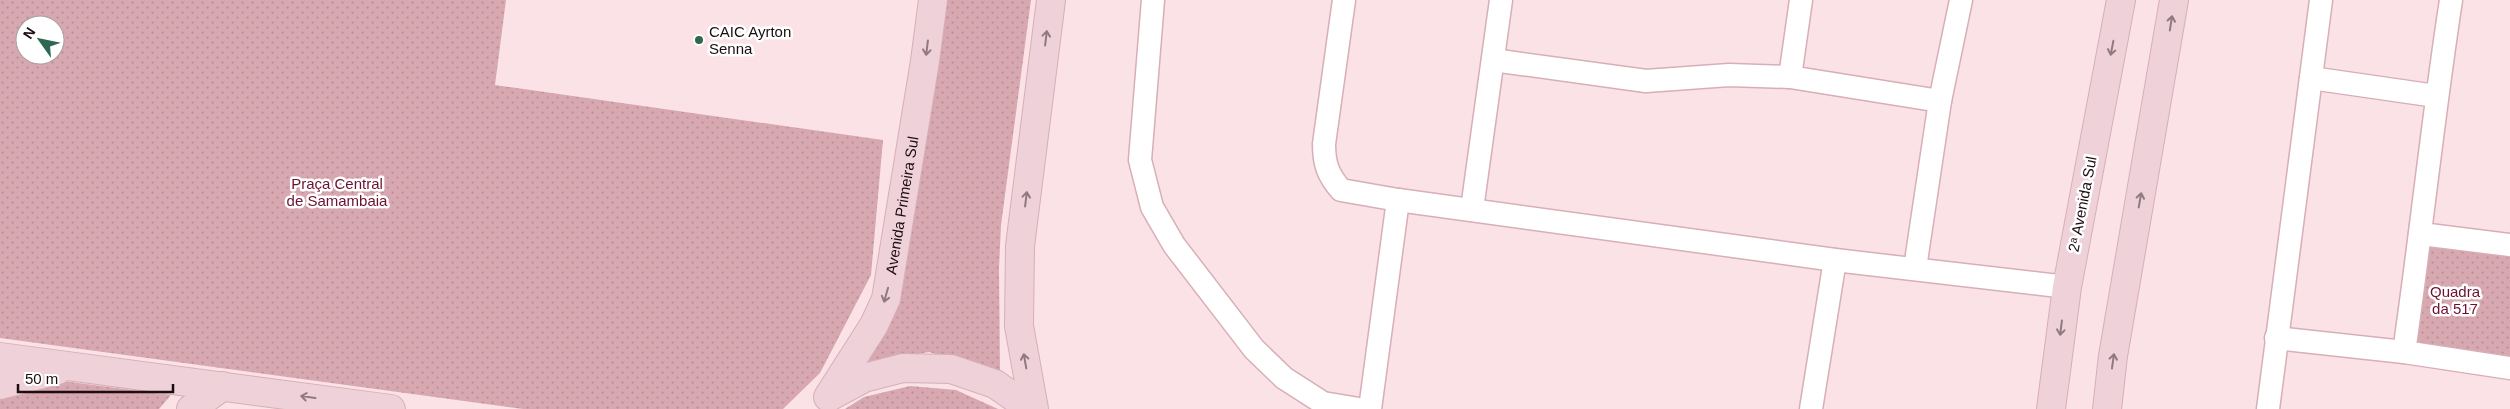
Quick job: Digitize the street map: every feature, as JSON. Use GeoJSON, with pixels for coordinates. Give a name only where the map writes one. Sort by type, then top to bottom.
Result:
{"type":"FeatureCollection","features":[{"type":"Feature","properties":{"kind":"main road","name":"Avenida Primeira Sul"},"geometry":{"type":"LineString","coordinates":[[821,403],[874,325],[886,299],[915,128],[933,0]]}},
{"type":"Feature","properties":{"kind":"main road"},"geometry":{"type":"LineString","coordinates":[[1032,409],[1019,326],[1020,246],[1051,0]]}},
{"type":"Feature","properties":{"kind":"main road"},"geometry":{"type":"LineString","coordinates":[[2107,409],[2113,356],[2174,0]]}},
{"type":"Feature","properties":{"kind":"main road","name":"2ᵃ Avenida Sul"},"geometry":{"type":"LineString","coordinates":[[2051,409],[2066,287],[2116,1]]}},
{"type":"Feature","properties":{"kind":"main road"},"geometry":{"type":"LineString","coordinates":[[0,357],[391,409]]}},
{"type":"Feature","properties":{"kind":"main road"},"geometry":{"type":"LineString","coordinates":[[0,385],[74,366]]}},
{"type":"Feature","properties":{"kind":"main road"},"geometry":{"type":"LineString","coordinates":[[821,403],[864,378],[903,368],[950,369],[995,384],[1032,409]]}},
{"type":"Feature","properties":{"kind":"main road"},"geometry":{"type":"LineString","coordinates":[[191,409],[223,386]]}},
{"type":"Feature","properties":{"kind":"street"},"geometry":{"type":"LineString","coordinates":[[1153,0],[1140,160],[1152,207],[1174,245],[1254,349],[1284,378],[1324,403],[1359,409]]}},
{"type":"Feature","properties":{"kind":"street"},"geometry":{"type":"LineString","coordinates":[[1344,0],[1324,144],[1324,163],[1329,174],[1341,190],[1398,200],[1835,260],[2066,287]]}},
{"type":"Feature","properties":{"kind":"street"},"geometry":{"type":"LineString","coordinates":[[1472,209],[1501,0]]}},
{"type":"Feature","properties":{"kind":"street"},"geometry":{"type":"LineString","coordinates":[[1790,77],[1801,0]]}},
{"type":"Feature","properties":{"kind":"street"},"geometry":{"type":"LineString","coordinates":[[1915,268],[1940,101],[1961,0]]}},
{"type":"Feature","properties":{"kind":"street"},"geometry":{"type":"LineString","coordinates":[[2268,409],[2321,0]]}},
{"type":"Feature","properties":{"kind":"street"},"geometry":{"type":"LineString","coordinates":[[2404,352],[2421,234],[2436,96],[2451,0]]}},
{"type":"Feature","properties":{"kind":"street"},"geometry":{"type":"LineString","coordinates":[[1493,60],[1646,80],[1729,75],[1790,77],[1940,101]]}},
{"type":"Feature","properties":{"kind":"street"},"geometry":{"type":"LineString","coordinates":[[2311,78],[2436,96]]}},
{"type":"Feature","properties":{"kind":"street"},"geometry":{"type":"LineString","coordinates":[[1370,409],[1398,200]]}},
{"type":"Feature","properties":{"kind":"street"},"geometry":{"type":"LineString","coordinates":[[2421,234],[2510,245]]}},
{"type":"Feature","properties":{"kind":"street"},"geometry":{"type":"LineString","coordinates":[[1811,409],[1835,260]]}},
{"type":"Feature","properties":{"kind":"street"},"geometry":{"type":"LineString","coordinates":[[2276,338],[2404,352],[2510,368]]}},
{"type":"Feature","properties":{"kind":"green space","name":"Praça Central de Samambaia"},"geometry":{"type":"Polygon","coordinates":[[[0,0],[506,0],[495,85],[883,140],[871,275],[820,373],[783,409],[523,409],[0,338],[0,0]]]}},
{"type":"Feature","properties":{"kind":"green space"},"geometry":{"type":"Polygon","coordinates":[[[941,0],[1031,0],[1001,225],[999,268],[1000,374],[929,352],[868,363],[904,280],[941,0]]]}},
{"type":"Feature","properties":{"kind":"green space","name":"Quadra da 517"},"geometry":{"type":"Polygon","coordinates":[[[2409,222],[2510,238],[2510,359],[2393,352],[2409,222]]]}},
{"type":"Feature","properties":{"kind":"green space"},"geometry":{"type":"Polygon","coordinates":[[[0,373],[171,395],[159,409],[0,409],[0,373]]]}},
{"type":"Feature","properties":{"kind":"green space"},"geometry":{"type":"Polygon","coordinates":[[[910,386],[956,390],[998,409],[845,409],[864,397],[910,386]]]}},
{"type":"Feature","properties":{"kind":"place","name":"CAIC Ayrton Senna"},"geometry":{"type":"Point","coordinates":[699,40]}}]}
